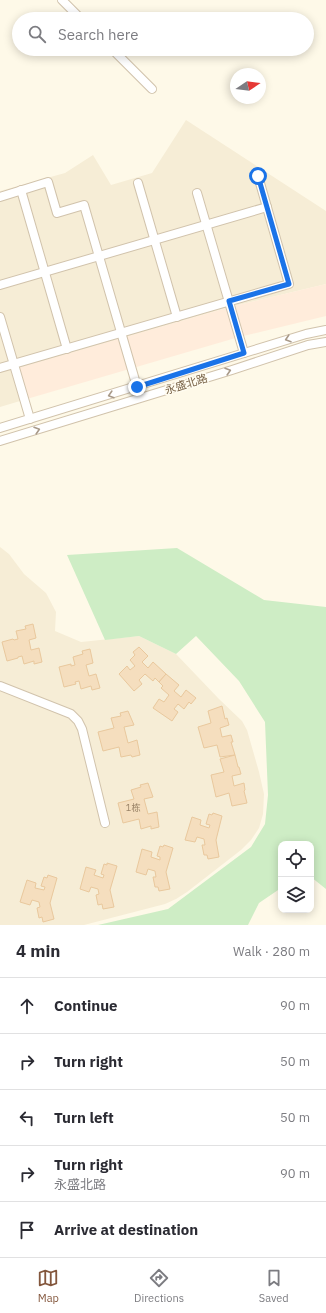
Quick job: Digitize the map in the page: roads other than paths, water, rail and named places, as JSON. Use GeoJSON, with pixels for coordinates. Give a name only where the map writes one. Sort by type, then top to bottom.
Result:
{"type":"FeatureCollection","features":[{"type":"Feature","properties":{"kind":"street"},"geometry":{"type":"LineString","coordinates":[[62,0],[74,12]]}},
{"type":"Feature","properties":{"kind":"street"},"geometry":{"type":"LineString","coordinates":[[119,56],[152,89]]}},
{"type":"Feature","properties":{"kind":"street"},"geometry":{"type":"LineString","coordinates":[[0,368],[289,284],[258,176]]}},
{"type":"Feature","properties":{"kind":"street"},"geometry":{"type":"LineString","coordinates":[[0,197],[48,182],[57,213],[84,205],[137,387]]}},
{"type":"Feature","properties":{"kind":"street"},"geometry":{"type":"LineString","coordinates":[[138,183],[177,316]]}},
{"type":"Feature","properties":{"kind":"street"},"geometry":{"type":"LineString","coordinates":[[21,190],[67,349]]}},
{"type":"Feature","properties":{"kind":"street"},"geometry":{"type":"LineString","coordinates":[[197,192],[244,353]]}},
{"type":"Feature","properties":{"kind":"street"},"geometry":{"type":"LineString","coordinates":[[0,285],[267,207]]}},
{"type":"Feature","properties":{"kind":"street"},"geometry":{"type":"LineString","coordinates":[[0,317],[30,419]]}},
{"type":"Feature","properties":{"kind":"street","name":"永盛北路"},"geometry":{"type":"LineString","coordinates":[[0,428],[306,334],[326,330]]}},
{"type":"Feature","properties":{"kind":"street","name":"永盛北路"},"geometry":{"type":"LineString","coordinates":[[0,441],[232,370],[308,345],[326,342]]}},
{"type":"Feature","properties":{"kind":"street"},"geometry":{"type":"LineString","coordinates":[[0,686],[71,714],[78,721],[82,729],[106,823]]}}]}
